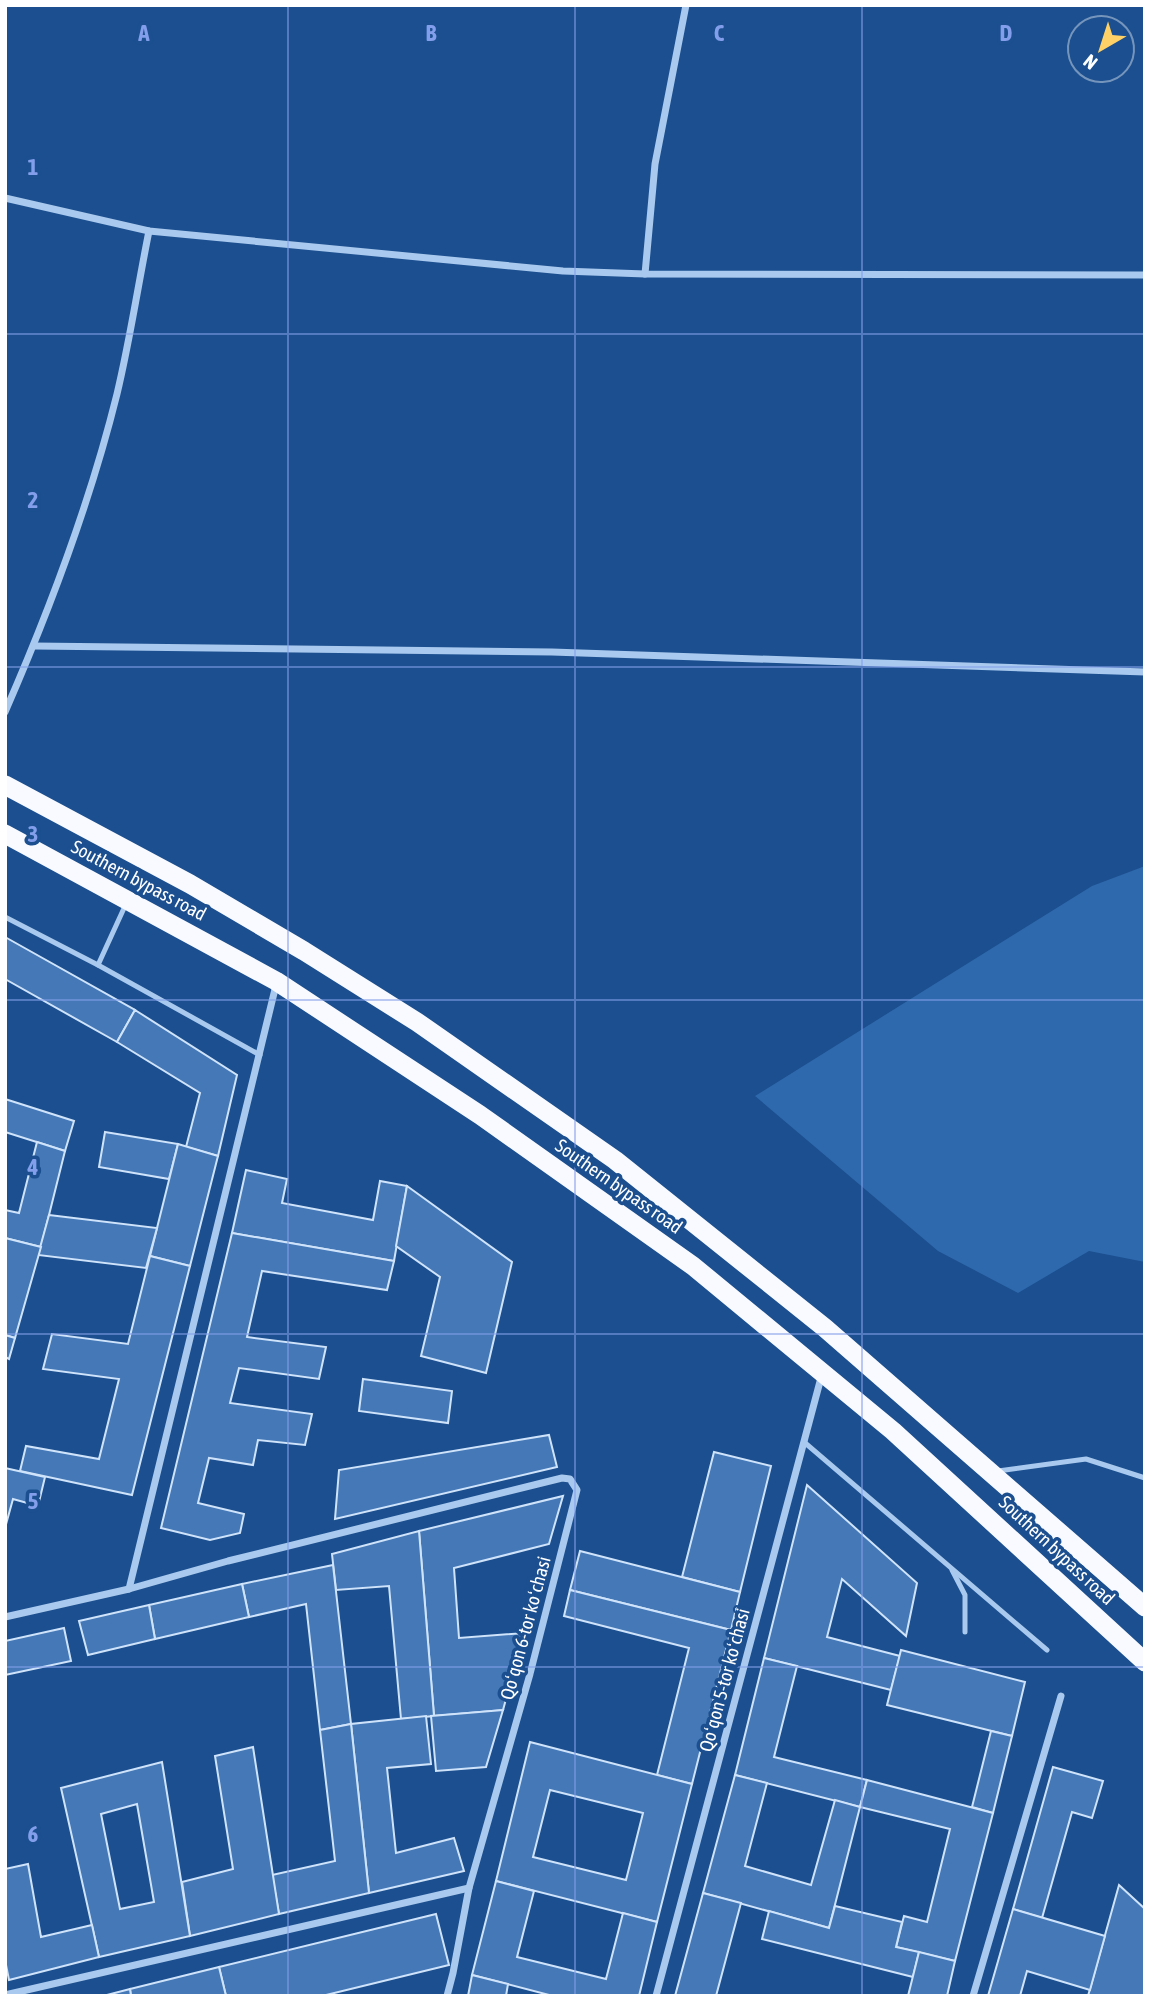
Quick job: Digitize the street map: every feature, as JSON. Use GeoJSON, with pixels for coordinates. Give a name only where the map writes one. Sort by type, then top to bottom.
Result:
{"type":"FeatureCollection","features":[{"type":"Feature","properties":{"kind":"highway","name":"Southern bypass road"},"geometry":{"type":"LineString","coordinates":[[5,785],[190,884],[304,951],[417,1022],[615,1160],[814,1320],[1145,1607]]}},
{"type":"Feature","properties":{"kind":"highway","name":"Southern bypass road"},"geometry":{"type":"LineString","coordinates":[[5,834],[276,981],[481,1115],[693,1266],[894,1431],[1145,1662]]}},
{"type":"Feature","properties":{"kind":"street"},"geometry":{"type":"LineString","coordinates":[[645,274],[655,164],[686,5]]}},
{"type":"Feature","properties":{"kind":"street"},"geometry":{"type":"LineString","coordinates":[[5,198],[149,231],[563,271],[645,274],[1145,275]]}},
{"type":"Feature","properties":{"kind":"street"},"geometry":{"type":"LineString","coordinates":[[5,712],[34,646],[83,511],[117,393],[149,231]]}},
{"type":"Feature","properties":{"kind":"street"},"geometry":{"type":"LineString","coordinates":[[34,646],[552,652],[1145,672]]}},
{"type":"Feature","properties":{"kind":"street"},"geometry":{"type":"LineString","coordinates":[[129,1589],[276,981]]}},
{"type":"Feature","properties":{"kind":"street","name":"Qoʻqon 5-tor koʻchasi"},"geometry":{"type":"LineString","coordinates":[[656,1996],[823,1373]]}},
{"type":"Feature","properties":{"kind":"street","name":"Qoʻqon 6-tor koʻchasi"},"geometry":{"type":"LineString","coordinates":[[5,1617],[129,1589],[241,1558],[562,1478],[569,1479],[577,1490],[530,1674],[469,1888]]}},
{"type":"Feature","properties":{"kind":"street"},"geometry":{"type":"LineString","coordinates":[[973,1996],[1061,1696]]}},
{"type":"Feature","properties":{"kind":"street"},"geometry":{"type":"LineString","coordinates":[[5,1995],[469,1888],[447,1996]]}},
{"type":"Feature","properties":{"kind":"lane"},"geometry":{"type":"LineString","coordinates":[[98,965],[128,900]]}},
{"type":"Feature","properties":{"kind":"lane"},"geometry":{"type":"LineString","coordinates":[[5,917],[260,1055]]}},
{"type":"Feature","properties":{"kind":"lane"},"geometry":{"type":"LineString","coordinates":[[804,1442],[1047,1650]]}},
{"type":"Feature","properties":{"kind":"lane"},"geometry":{"type":"LineString","coordinates":[[990,1472],[1086,1459],[1145,1478]]}},
{"type":"Feature","properties":{"kind":"lane"},"geometry":{"type":"LineString","coordinates":[[951,1567],[965,1595],[965,1632]]}},
{"type":"Feature","properties":{"kind":"shaded area"},"geometry":{"type":"Polygon","coordinates":[[[1145,866],[1145,1262],[1089,1251],[1018,1293],[938,1251],[755,1096],[1092,886],[1145,866]]]}},
{"type":"Feature","properties":{"kind":"building"},"geometry":{"type":"Polygon","coordinates":[[[5,937],[135,1010],[117,1042],[5,979],[5,937]]]}},
{"type":"Feature","properties":{"kind":"building"},"geometry":{"type":"Polygon","coordinates":[[[135,1010],[237,1075],[218,1156],[186,1147],[200,1093],[117,1042],[135,1010]]]}},
{"type":"Feature","properties":{"kind":"building"},"geometry":{"type":"Polygon","coordinates":[[[5,1099],[74,1121],[65,1151],[5,1132],[5,1099]]]}},
{"type":"Feature","properties":{"kind":"building"},"geometry":{"type":"Polygon","coordinates":[[[105,1132],[178,1144],[169,1179],[99,1167],[105,1132]]]}},
{"type":"Feature","properties":{"kind":"building"},"geometry":{"type":"Polygon","coordinates":[[[37,1142],[65,1151],[41,1247],[5,1238],[5,1210],[19,1213],[37,1142]]]}},
{"type":"Feature","properties":{"kind":"building"},"geometry":{"type":"Polygon","coordinates":[[[178,1144],[218,1156],[190,1266],[150,1256],[178,1144]]]}},
{"type":"Feature","properties":{"kind":"building"},"geometry":{"type":"Polygon","coordinates":[[[246,1170],[287,1179],[282,1203],[373,1220],[380,1181],[407,1186],[394,1261],[232,1233],[246,1170]]]}},
{"type":"Feature","properties":{"kind":"building"},"geometry":{"type":"Polygon","coordinates":[[[407,1186],[512,1262],[486,1373],[421,1356],[440,1277],[396,1246],[407,1186]]]}},
{"type":"Feature","properties":{"kind":"building"},"geometry":{"type":"Polygon","coordinates":[[[49,1215],[157,1228],[146,1268],[38,1255],[49,1215]]]}},
{"type":"Feature","properties":{"kind":"building"},"geometry":{"type":"Polygon","coordinates":[[[232,1233],[394,1261],[387,1290],[262,1271],[247,1337],[326,1347],[319,1379],[239,1368],[230,1403],[312,1414],[305,1445],[258,1440],[253,1465],[209,1458],[198,1503],[244,1514],[240,1533],[210,1540],[161,1528],[232,1233]]]}},
{"type":"Feature","properties":{"kind":"building"},"geometry":{"type":"Polygon","coordinates":[[[5,1238],[41,1247],[15,1338],[5,1335],[5,1238]]]}},
{"type":"Feature","properties":{"kind":"building"},"geometry":{"type":"Polygon","coordinates":[[[150,1256],[190,1266],[132,1495],[20,1471],[26,1446],[99,1459],[119,1379],[43,1369],[52,1334],[128,1344],[150,1256]]]}},
{"type":"Feature","properties":{"kind":"building"},"geometry":{"type":"Polygon","coordinates":[[[5,1335],[15,1338],[9,1359],[5,1357],[5,1335]]]}},
{"type":"Feature","properties":{"kind":"building"},"geometry":{"type":"Polygon","coordinates":[[[363,1379],[452,1391],[448,1423],[359,1411],[363,1379]]]}},
{"type":"Feature","properties":{"kind":"building"},"geometry":{"type":"Polygon","coordinates":[[[549,1435],[557,1467],[335,1519],[339,1470],[549,1435]]]}},
{"type":"Feature","properties":{"kind":"building"},"geometry":{"type":"Polygon","coordinates":[[[714,1452],[771,1466],[740,1592],[682,1577],[714,1452]]]}},
{"type":"Feature","properties":{"kind":"building"},"geometry":{"type":"Polygon","coordinates":[[[5,1468],[45,1477],[38,1506],[13,1499],[5,1528],[5,1468]]]}},
{"type":"Feature","properties":{"kind":"building"},"geometry":{"type":"Polygon","coordinates":[[[807,1485],[917,1583],[906,1636],[842,1579],[827,1637],[900,1656],[891,1690],[764,1658],[807,1485]]]}},
{"type":"Feature","properties":{"kind":"building"},"geometry":{"type":"Polygon","coordinates":[[[563,1496],[549,1544],[454,1568],[459,1638],[524,1633],[503,1710],[434,1716],[419,1531],[563,1496]]]}},
{"type":"Feature","properties":{"kind":"building"},"geometry":{"type":"Polygon","coordinates":[[[419,1531],[434,1716],[401,1719],[389,1586],[336,1590],[332,1554],[419,1531]]]}},
{"type":"Feature","properties":{"kind":"building"},"geometry":{"type":"Polygon","coordinates":[[[580,1551],[740,1592],[731,1630],[570,1590],[580,1551]]]}},
{"type":"Feature","properties":{"kind":"building"},"geometry":{"type":"Polygon","coordinates":[[[333,1565],[351,1724],[320,1730],[306,1604],[249,1617],[242,1584],[333,1565]]]}},
{"type":"Feature","properties":{"kind":"building"},"geometry":{"type":"Polygon","coordinates":[[[242,1584],[249,1617],[155,1639],[149,1605],[242,1584]]]}},
{"type":"Feature","properties":{"kind":"building"},"geometry":{"type":"Polygon","coordinates":[[[570,1590],[731,1630],[692,1784],[657,1775],[689,1648],[564,1616],[570,1590]]]}},
{"type":"Feature","properties":{"kind":"building"},"geometry":{"type":"Polygon","coordinates":[[[149,1605],[155,1639],[88,1655],[79,1621],[149,1605]]]}},
{"type":"Feature","properties":{"kind":"building"},"geometry":{"type":"Polygon","coordinates":[[[64,1628],[71,1661],[5,1675],[5,1641],[64,1628]]]}},
{"type":"Feature","properties":{"kind":"building"},"geometry":{"type":"Polygon","coordinates":[[[901,1650],[1025,1682],[1012,1736],[887,1705],[901,1650]]]}},
{"type":"Feature","properties":{"kind":"building"},"geometry":{"type":"Polygon","coordinates":[[[764,1658],[797,1666],[774,1757],[867,1780],[860,1807],[735,1775],[764,1658]]]}},
{"type":"Feature","properties":{"kind":"building"},"geometry":{"type":"Polygon","coordinates":[[[503,1710],[486,1767],[436,1771],[431,1716],[503,1710]]]}},
{"type":"Feature","properties":{"kind":"building"},"geometry":{"type":"Polygon","coordinates":[[[426,1716],[431,1764],[387,1768],[396,1853],[454,1838],[464,1871],[369,1893],[351,1724],[426,1716]]]}},
{"type":"Feature","properties":{"kind":"building"},"geometry":{"type":"Polygon","coordinates":[[[351,1724],[369,1893],[279,1914],[272,1875],[335,1861],[320,1730],[351,1724]]]}},
{"type":"Feature","properties":{"kind":"building"},"geometry":{"type":"Polygon","coordinates":[[[991,1731],[1012,1736],[993,1813],[972,1807],[991,1731]]]}},
{"type":"Feature","properties":{"kind":"building"},"geometry":{"type":"Polygon","coordinates":[[[530,1742],[692,1784],[657,1922],[496,1881],[530,1742]],[[550,1790],[533,1857],[626,1880],[643,1813],[550,1790]]]}},
{"type":"Feature","properties":{"kind":"building"},"geometry":{"type":"Polygon","coordinates":[[[253,1747],[279,1914],[190,1936],[182,1882],[233,1869],[215,1756],[253,1747]]]}},
{"type":"Feature","properties":{"kind":"building"},"geometry":{"type":"Polygon","coordinates":[[[162,1762],[190,1936],[99,1957],[61,1788],[162,1762]],[[137,1804],[101,1814],[120,1909],[154,1902],[137,1804]]]}},
{"type":"Feature","properties":{"kind":"building"},"geometry":{"type":"Polygon","coordinates":[[[1053,1767],[1103,1781],[1092,1818],[1072,1812],[1042,1918],[1013,1909],[1053,1767]]]}},
{"type":"Feature","properties":{"kind":"building"},"geometry":{"type":"Polygon","coordinates":[[[735,1775],[767,1783],[745,1866],[811,1885],[835,1800],[860,1807],[829,1928],[703,1893],[735,1775]]]}},
{"type":"Feature","properties":{"kind":"building"},"geometry":{"type":"Polygon","coordinates":[[[867,1780],[993,1813],[955,1961],[896,1947],[904,1916],[927,1922],[950,1829],[860,1807],[867,1780]]]}},
{"type":"Feature","properties":{"kind":"building"},"geometry":{"type":"Polygon","coordinates":[[[28,1864],[41,1937],[92,1925],[99,1957],[9,1980],[5,1960],[5,1869],[28,1864]]]}},
{"type":"Feature","properties":{"kind":"building"},"geometry":{"type":"Polygon","coordinates":[[[496,1881],[534,1891],[517,1957],[606,1979],[623,1913],[657,1922],[639,1996],[553,1996],[472,1975],[496,1881]]]}},
{"type":"Feature","properties":{"kind":"building"},"geometry":{"type":"Polygon","coordinates":[[[1119,1885],[1145,1909],[1145,1996],[1088,1996],[1119,1885]]]}},
{"type":"Feature","properties":{"kind":"building"},"geometry":{"type":"Polygon","coordinates":[[[703,1893],[741,1903],[716,1996],[675,1996],[703,1893]]]}},
{"type":"Feature","properties":{"kind":"building"},"geometry":{"type":"Polygon","coordinates":[[[835,1906],[902,1922],[896,1947],[919,1952],[913,1977],[762,1939],[769,1911],[829,1928],[835,1906]]]}},
{"type":"Feature","properties":{"kind":"building"},"geometry":{"type":"Polygon","coordinates":[[[1013,1909],[1105,1936],[1090,1990],[1027,1971],[1020,1996],[988,1996],[1013,1909]]]}},
{"type":"Feature","properties":{"kind":"building"},"geometry":{"type":"Polygon","coordinates":[[[436,1914],[449,1965],[322,1996],[226,1996],[219,1967],[436,1914]]]}},
{"type":"Feature","properties":{"kind":"building"},"geometry":{"type":"Polygon","coordinates":[[[919,1952],[955,1961],[947,1996],[908,1996],[919,1952]]]}},
{"type":"Feature","properties":{"kind":"building"},"geometry":{"type":"Polygon","coordinates":[[[219,1967],[226,1996],[131,1996],[130,1989],[219,1967]]]}},
{"type":"Feature","properties":{"kind":"building"},"geometry":{"type":"Polygon","coordinates":[[[472,1975],[508,1984],[506,1996],[468,1996],[472,1975]]]}},
{"type":"Feature","properties":{"kind":"building"},"geometry":{"type":"Polygon","coordinates":[[[130,1989],[131,1996],[103,1996],[130,1989]]]}}]}
